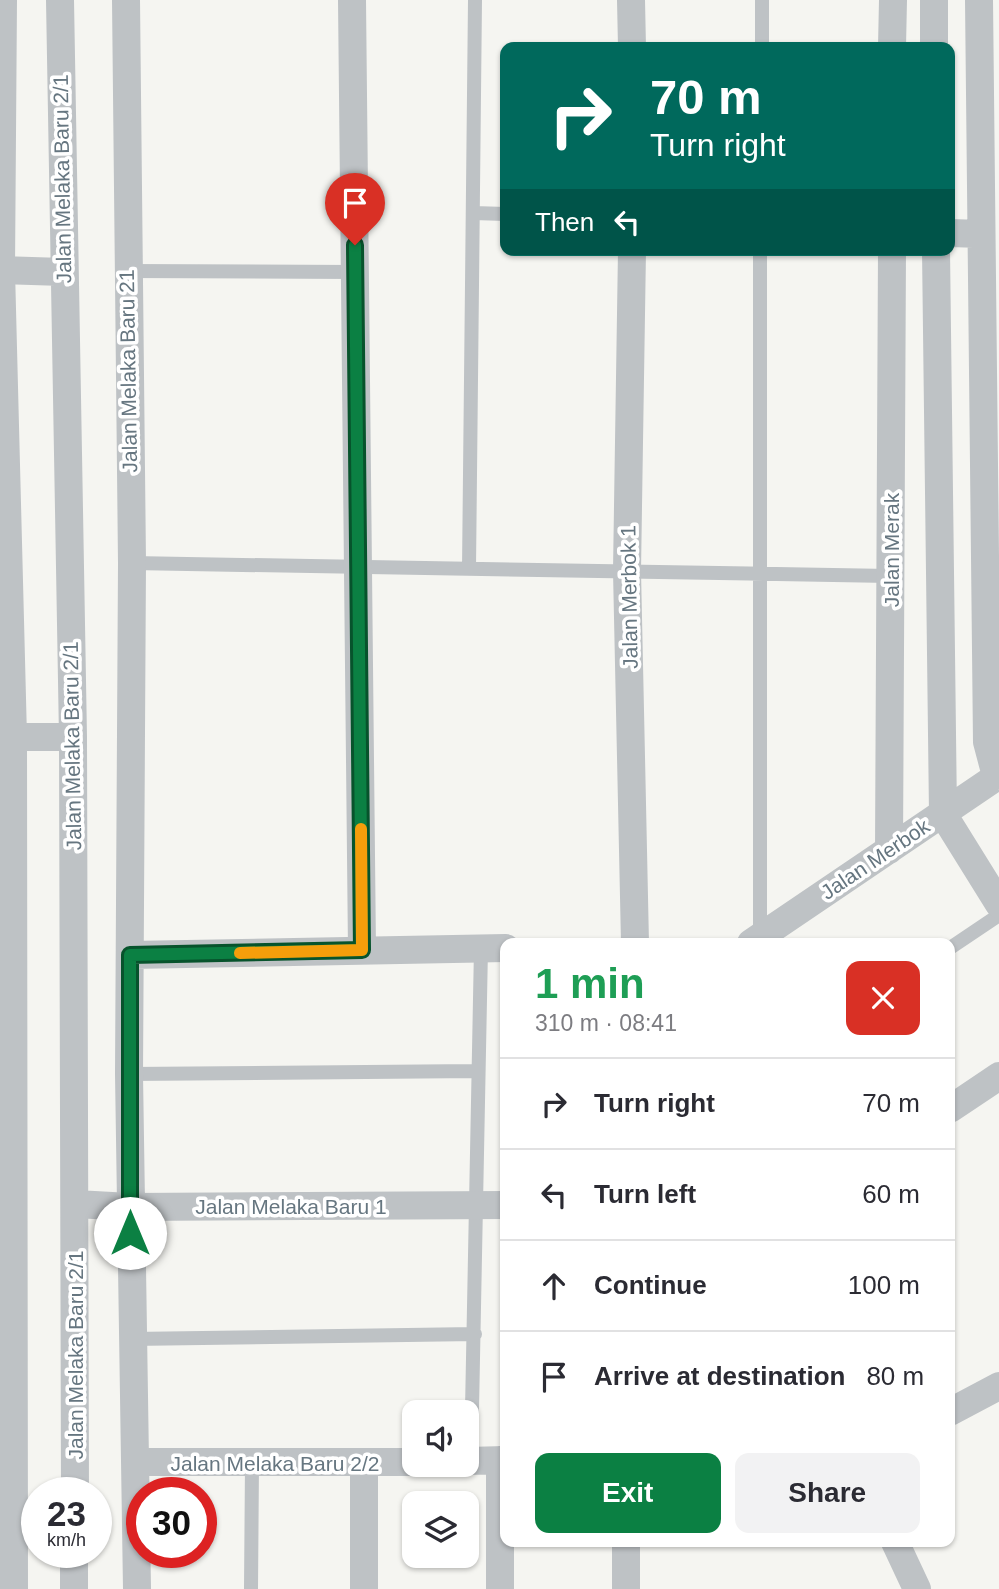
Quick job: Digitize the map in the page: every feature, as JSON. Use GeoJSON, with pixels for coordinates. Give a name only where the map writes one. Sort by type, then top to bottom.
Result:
{"type":"FeatureCollection","features":[{"type":"Feature","properties":{"kind":"street"},"geometry":{"type":"LineString","coordinates":[[3,0],[1,270],[8,1245],[14,1589]]}},
{"type":"Feature","properties":{"kind":"street","name":"Jalan Melaka Baru 2/1"},"geometry":{"type":"LineString","coordinates":[[60,0],[73,737],[75,1477]]}},
{"type":"Feature","properties":{"kind":"street","name":"Jalan Melaka Baru 21"},"geometry":{"type":"LineString","coordinates":[[125,0],[132,563],[130,1206]]}},
{"type":"Feature","properties":{"kind":"street"},"geometry":{"type":"LineString","coordinates":[[352,0],[362,950]]}},
{"type":"Feature","properties":{"kind":"street"},"geometry":{"type":"LineString","coordinates":[[631,0],[632,42]]}},
{"type":"Feature","properties":{"kind":"street"},"geometry":{"type":"LineString","coordinates":[[892,42],[893,0]]}},
{"type":"Feature","properties":{"kind":"street"},"geometry":{"type":"LineString","coordinates":[[934,42],[934,1],[986,2],[981,234],[991,291],[987,742],[998,775]]}},
{"type":"Feature","properties":{"kind":"street"},"geometry":{"type":"LineString","coordinates":[[955,233],[981,234]]}},
{"type":"Feature","properties":{"kind":"street","name":"Jalan Merbok 1"},"geometry":{"type":"LineString","coordinates":[[632,256],[627,571],[635,938]]}},
{"type":"Feature","properties":{"kind":"street","name":"Jalan Merak"},"geometry":{"type":"LineString","coordinates":[[889,850],[892,256]]}},
{"type":"Feature","properties":{"kind":"street"},"geometry":{"type":"LineString","coordinates":[[936,256],[943,814],[999,904]]}},
{"type":"Feature","properties":{"kind":"street"},"geometry":{"type":"LineString","coordinates":[[1,270],[63,272]]}},
{"type":"Feature","properties":{"kind":"street"},"geometry":{"type":"LineString","coordinates":[[6,737],[73,737]]}},
{"type":"Feature","properties":{"kind":"street","name":"Jalan Merbok"},"geometry":{"type":"LineString","coordinates":[[759,938],[998,775]]}},
{"type":"Feature","properties":{"kind":"street"},"geometry":{"type":"LineString","coordinates":[[130,955],[493,948]]}},
{"type":"Feature","properties":{"kind":"street"},"geometry":{"type":"LineString","coordinates":[[955,1106],[999,1076]]}},
{"type":"Feature","properties":{"kind":"street","name":"Jalan Melaka Baru 1"},"geometry":{"type":"LineString","coordinates":[[76,1204],[500,1205]]}},
{"type":"Feature","properties":{"kind":"street"},"geometry":{"type":"LineString","coordinates":[[130,1206],[137,1589]]}},
{"type":"Feature","properties":{"kind":"street"},"geometry":{"type":"LineString","coordinates":[[955,1409],[999,1386]]}},
{"type":"Feature","properties":{"kind":"street"},"geometry":{"type":"LineString","coordinates":[[479,1461],[500,1460]]}},
{"type":"Feature","properties":{"kind":"street","name":"Jalan Melaka Baru 2/2"},"geometry":{"type":"LineString","coordinates":[[136,1462],[402,1463]]}},
{"type":"Feature","properties":{"kind":"street"},"geometry":{"type":"LineString","coordinates":[[363,1589],[364,1464]]}},
{"type":"Feature","properties":{"kind":"street"},"geometry":{"type":"LineString","coordinates":[[500,1589],[501,1547]]}},
{"type":"Feature","properties":{"kind":"street"},"geometry":{"type":"LineString","coordinates":[[626,1547],[626,1589]]}},
{"type":"Feature","properties":{"kind":"street"},"geometry":{"type":"LineString","coordinates":[[897,1547],[917,1589]]}},
{"type":"Feature","properties":{"kind":"street"},"geometry":{"type":"LineString","coordinates":[[74,1568],[74,1589]]}},
{"type":"Feature","properties":{"kind":"lane"},"geometry":{"type":"LineString","coordinates":[[469,569],[475,0]]}},
{"type":"Feature","properties":{"kind":"lane"},"geometry":{"type":"LineString","coordinates":[[762,0],[762,42]]}},
{"type":"Feature","properties":{"kind":"lane"},"geometry":{"type":"LineString","coordinates":[[472,213],[500,214]]}},
{"type":"Feature","properties":{"kind":"lane"},"geometry":{"type":"LineString","coordinates":[[756,938],[760,256]]}},
{"type":"Feature","properties":{"kind":"lane"},"geometry":{"type":"LineString","coordinates":[[127,271],[355,272]]}},
{"type":"Feature","properties":{"kind":"lane"},"geometry":{"type":"LineString","coordinates":[[132,563],[890,576]]}},
{"type":"Feature","properties":{"kind":"lane"},"geometry":{"type":"LineString","coordinates":[[955,945],[999,915]]}},
{"type":"Feature","properties":{"kind":"lane"},"geometry":{"type":"LineString","coordinates":[[472,1400],[477,1070],[493,948]]}},
{"type":"Feature","properties":{"kind":"lane"},"geometry":{"type":"LineString","coordinates":[[129,1074],[477,1070]]}},
{"type":"Feature","properties":{"kind":"lane"},"geometry":{"type":"LineString","coordinates":[[131,1339],[475,1334]]}},
{"type":"Feature","properties":{"kind":"lane"},"geometry":{"type":"LineString","coordinates":[[251,1464],[251,1589]]}},
{"type":"Feature","properties":{"kind":"slow traffic"},"geometry":{"type":"LineString","coordinates":[[240,953],[362,950],[361,829]]}},
{"type":"Feature","properties":{"kind":"route"},"geometry":{"type":"LineString","coordinates":[[130,1233],[130,955],[362,950],[355,245]]}}]}
